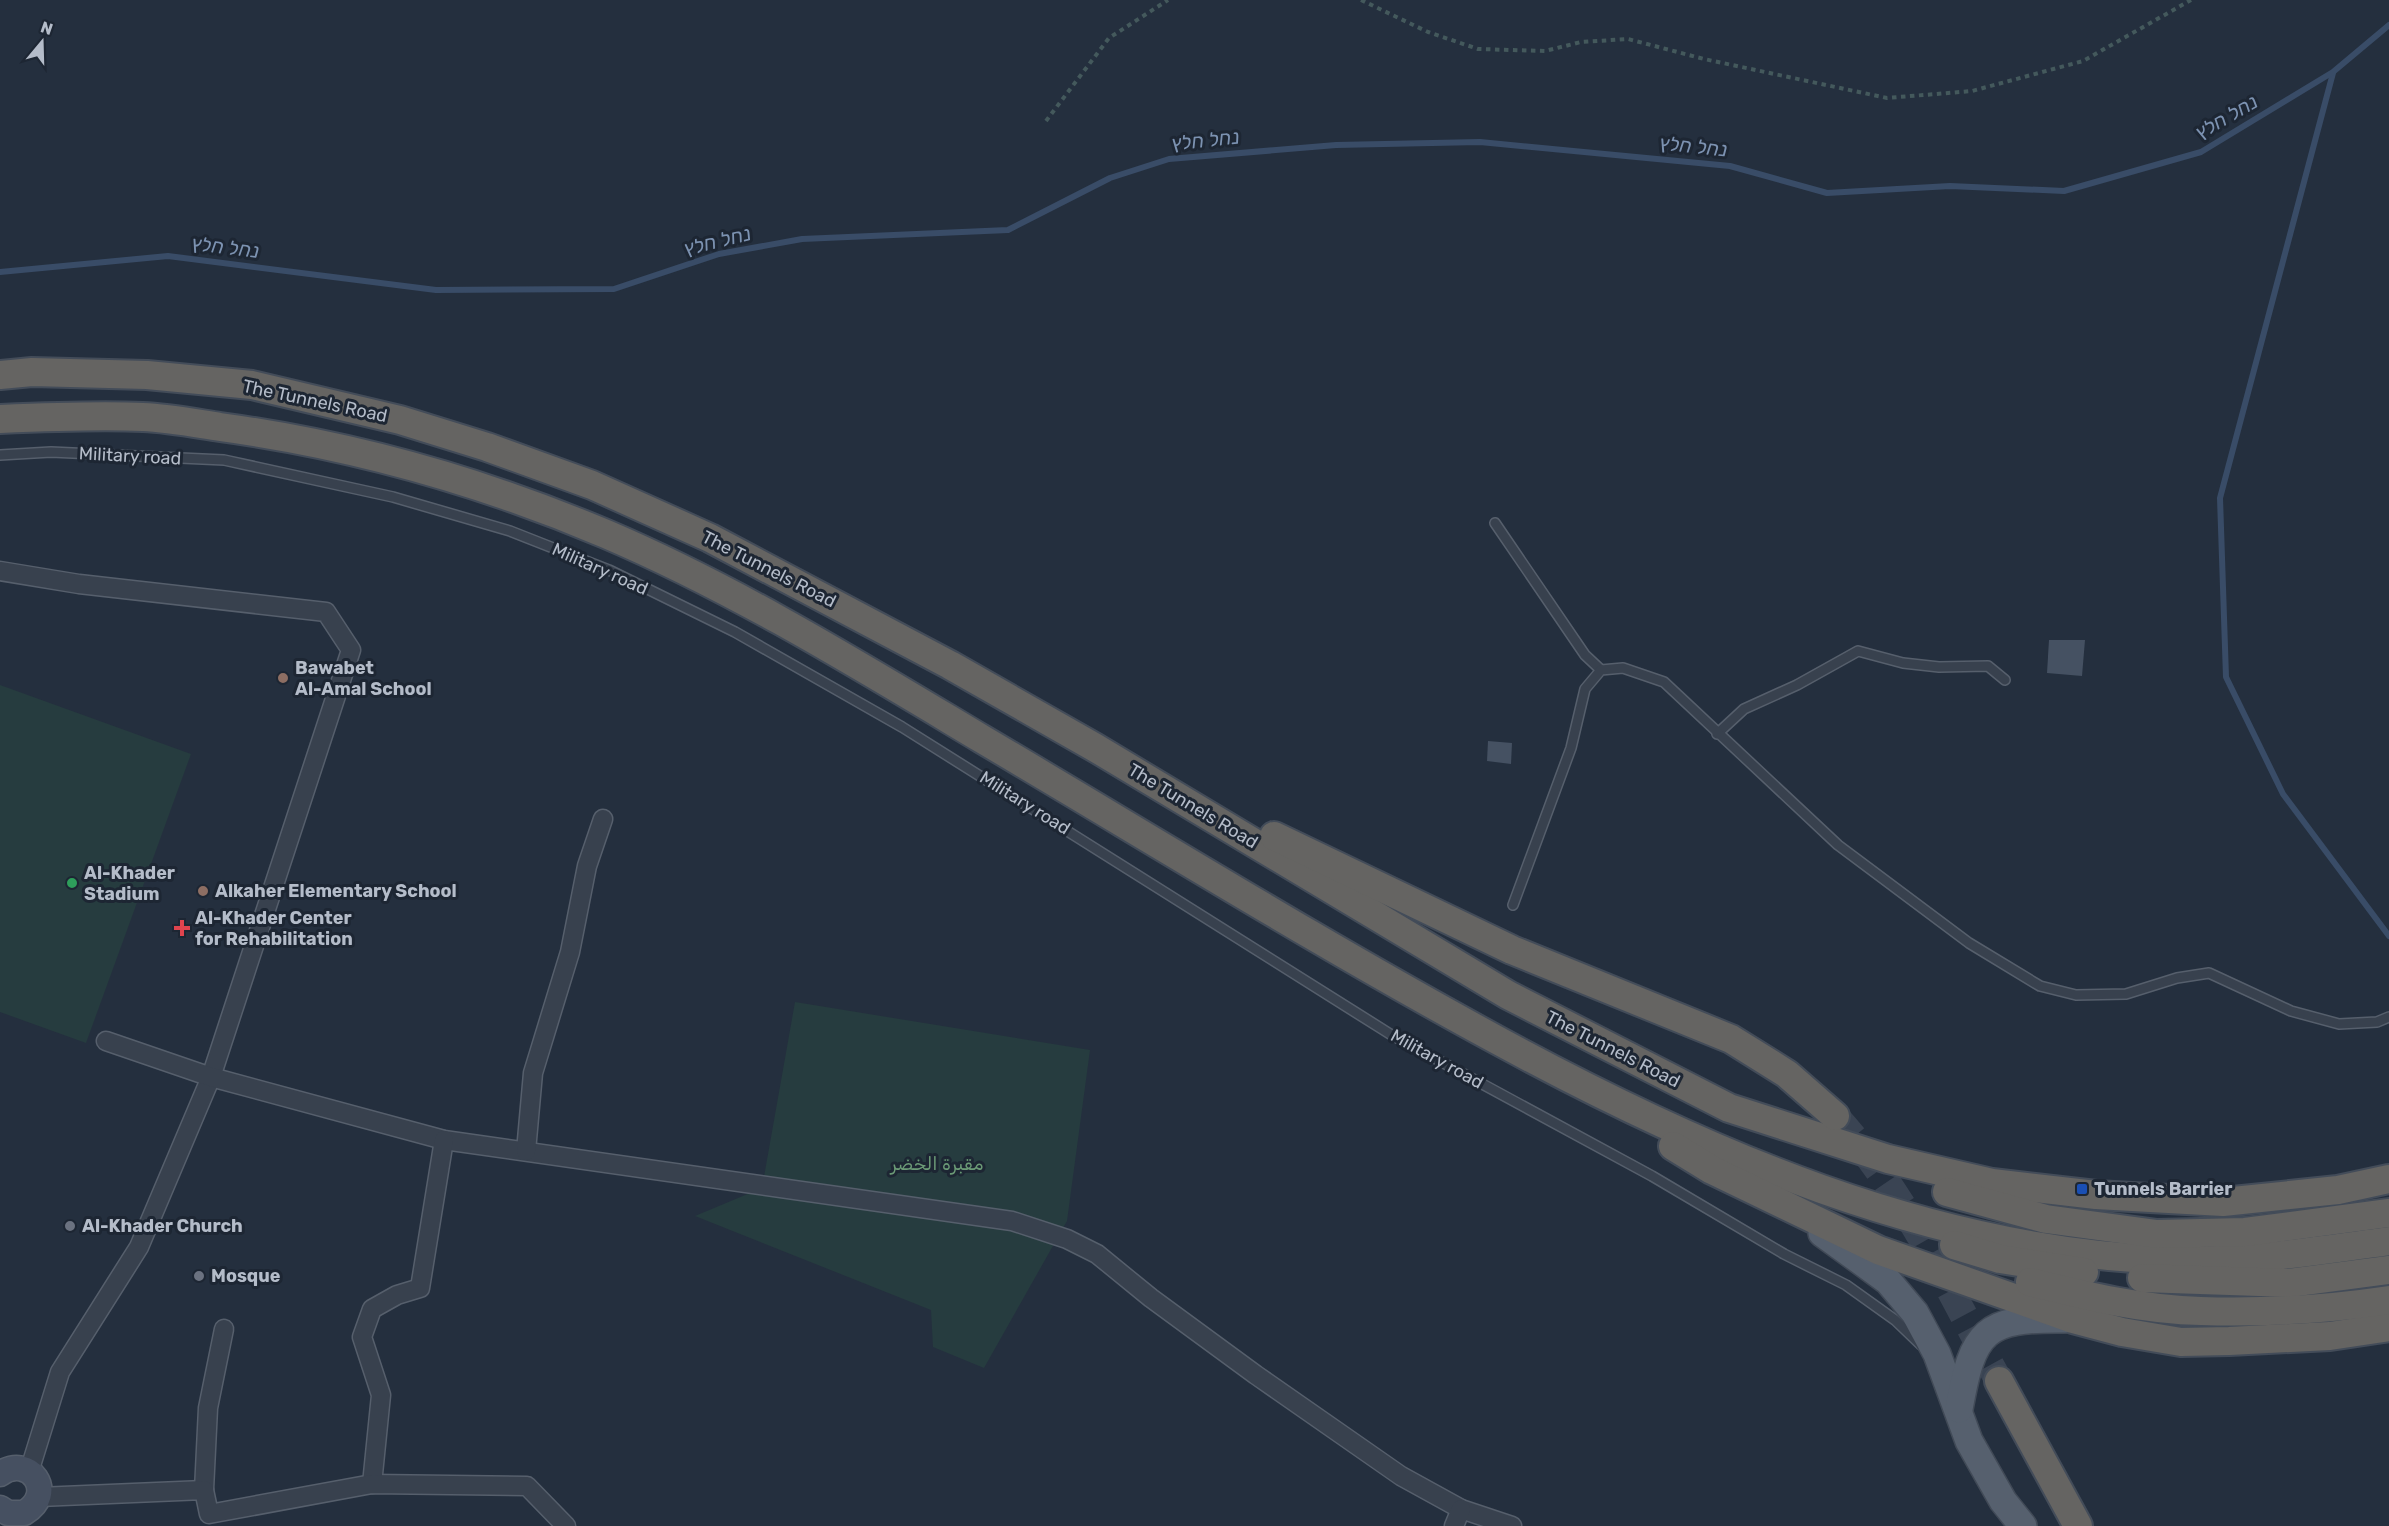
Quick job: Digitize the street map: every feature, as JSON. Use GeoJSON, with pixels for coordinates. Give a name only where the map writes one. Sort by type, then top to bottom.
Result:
{"type":"FeatureCollection","features":[{"type":"Feature","properties":{"kind":"highway","name":"The Tunnels Road"},"geometry":{"type":"LineString","coordinates":[[0,375],[32,372],[147,375],[252,385],[400,420],[488,447],[592,485],[710,538],[930,654],[1094,747],[1508,995],[1729,1108],[1888,1160],[1992,1183],[2096,1195],[2223,1202],[2338,1190],[2389,1179]]}},
{"type":"Feature","properties":{"kind":"highway"},"geometry":{"type":"LineString","coordinates":[[0,419],[148,417],[266,433],[386,458],[490,490],[608,534],[833,650],[1420,998],[1589,1090],[1755,1165],[1870,1205],[1993,1237],[2074,1251],[2172,1261],[2290,1254],[2389,1241]]}},
{"type":"Feature","properties":{"kind":"highway"},"geometry":{"type":"LineString","coordinates":[[1094,747],[1512,950],[1731,1039],[1787,1074],[1835,1116]]}},
{"type":"Feature","properties":{"kind":"highway"},"geometry":{"type":"LineString","coordinates":[[1589,1090],[1712,1170],[1878,1250],[2073,1320],[2122,1332],[2181,1342],[2330,1336],[2389,1328]]}},
{"type":"Feature","properties":{"kind":"highway"},"geometry":{"type":"LineString","coordinates":[[1729,1108],[1887,1172],[2046,1219],[2157,1234],[2223,1233],[2389,1213]]}},
{"type":"Feature","properties":{"kind":"highway"},"geometry":{"type":"LineString","coordinates":[[1682,1152],[1868,1218],[2000,1259],[2074,1271],[2225,1282],[2289,1282],[2389,1270]]}},
{"type":"Feature","properties":{"kind":"highway"},"geometry":{"type":"LineString","coordinates":[[1712,1170],[1918,1252],[2119,1302],[2209,1311],[2325,1308],[2389,1300]]}},
{"type":"Feature","properties":{"kind":"highway"},"geometry":{"type":"LineString","coordinates":[[1999,1382],[2078,1526]]}},
{"type":"Feature","properties":{"kind":"main road"},"geometry":{"type":"LineString","coordinates":[[1712,1170],[1817,1230],[1888,1281],[1916,1313],[1937,1354],[1969,1441],[2003,1501],[2024,1526]]}},
{"type":"Feature","properties":{"kind":"main road"},"geometry":{"type":"LineString","coordinates":[[1955,1399],[1970,1358],[1986,1335],[2001,1324],[2016,1320],[2073,1320]]}},
{"type":"Feature","properties":{"kind":"main road"},"geometry":{"type":"LineString","coordinates":[[0,1508],[8,1513],[24,1514],[32,1509],[39,1497],[38,1483],[11,1468]]}},
{"type":"Feature","properties":{"kind":"street"},"geometry":{"type":"LineString","coordinates":[[0,571],[80,584],[327,612],[351,650],[211,1077],[139,1247],[60,1372],[11,1468]]}},
{"type":"Feature","properties":{"kind":"street"},"geometry":{"type":"LineString","coordinates":[[526,1151],[533,1073],[570,952],[587,866],[603,819]]}},
{"type":"Feature","properties":{"kind":"street"},"geometry":{"type":"LineString","coordinates":[[106,1041],[211,1077],[444,1140],[1012,1221],[1066,1239],[1097,1254],[1151,1298],[1256,1375],[1401,1476],[1461,1509],[1512,1526]]}},
{"type":"Feature","properties":{"kind":"street"},"geometry":{"type":"LineString","coordinates":[[372,1484],[381,1395],[362,1337],[372,1310],[397,1295],[420,1288],[444,1140]]}},
{"type":"Feature","properties":{"kind":"street"},"geometry":{"type":"LineString","coordinates":[[224,1329],[208,1408],[204,1491],[209,1514],[372,1484],[527,1486],[566,1526]]}},
{"type":"Feature","properties":{"kind":"street"},"geometry":{"type":"LineString","coordinates":[[39,1497],[204,1491]]}},
{"type":"Feature","properties":{"kind":"street"},"geometry":{"type":"LineString","coordinates":[[1454,1526],[1461,1509]]}},
{"type":"Feature","properties":{"kind":"lane","name":"Military road"},"geometry":{"type":"LineString","coordinates":[[0,455],[51,452],[224,460],[393,497],[510,531],[609,570],[735,632],[902,726],[1390,1034],[1652,1176],[1784,1254],[1846,1285],[1895,1320],[1929,1353],[1955,1399]]}},
{"type":"Feature","properties":{"kind":"lane"},"geometry":{"type":"LineString","coordinates":[[1495,523],[1585,655],[1601,670]]}},
{"type":"Feature","properties":{"kind":"lane"},"geometry":{"type":"LineString","coordinates":[[1717,734],[1743,710],[1797,685],[1858,651],[1903,663],[1939,667],[1988,666],[2005,680]]}},
{"type":"Feature","properties":{"kind":"lane"},"geometry":{"type":"LineString","coordinates":[[1513,905],[1571,748],[1585,688],[1601,670],[1623,668],[1664,682],[1838,845],[1969,943],[2040,986],[2076,995],[2126,994],[2177,978],[2210,973],[2291,1011],[2339,1024],[2377,1022],[2389,1017]]}},
{"type":"Feature","properties":{"kind":"path"},"geometry":{"type":"LineString","coordinates":[[1046,121],[1109,38],[1168,0]]}},
{"type":"Feature","properties":{"kind":"path"},"geometry":{"type":"LineString","coordinates":[[1361,0],[1428,32],[1478,49],[1545,51],[1581,42],[1628,39],[1704,59],[1887,98],[1972,91],[2083,61],[2191,0]]}},
{"type":"Feature","properties":{"kind":"green space","name":"Al-Khader Stadium"},"geometry":{"type":"Polygon","coordinates":[[[0,685],[191,754],[86,1043],[0,1012],[0,685]]]}},
{"type":"Feature","properties":{"kind":"green space","name":"مقبرة الخضر"},"geometry":{"type":"Polygon","coordinates":[[[795,1002],[1090,1050],[1067,1221],[984,1368],[933,1347],[931,1310],[695,1216],[762,1188],[795,1002]]]}},
{"type":"Feature","properties":{"kind":"building"},"geometry":{"type":"Polygon","coordinates":[[[2049,640],[2085,640],[2082,676],[2047,673],[2049,640]]]}},
{"type":"Feature","properties":{"kind":"building"},"geometry":{"type":"Polygon","coordinates":[[[1488,741],[1512,743],[1511,764],[1487,761],[1488,741]]]}},
{"type":"Feature","properties":{"kind":"waterway","name":"נחל חלץ"},"geometry":{"type":"LineString","coordinates":[[0,272],[168,256],[436,290],[614,289],[719,254],[802,239],[1008,230],[1110,178],[1169,159],[1336,145],[1480,142],[1730,166],[1827,193],[1950,186],[2064,191],[2201,152],[2333,72],[2389,25]]}},
{"type":"Feature","properties":{"kind":"waterway"},"geometry":{"type":"LineString","coordinates":[[2333,73],[2220,498],[2226,677],[2283,794],[2389,936]]}},
{"type":"Feature","properties":{"kind":"tunnel"},"geometry":{"type":"LineString","coordinates":[[1835,1116],[1883,1177],[1904,1210],[1944,1278],[1999,1381]]}},
{"type":"Feature","properties":{"kind":"place","name":"Bawabet Al-Amal School"},"geometry":{"type":"Point","coordinates":[283,678]}},
{"type":"Feature","properties":{"kind":"place","name":"Al-Khader Stadium"},"geometry":{"type":"Point","coordinates":[72,883]}},
{"type":"Feature","properties":{"kind":"place","name":"Alkaher Elementary School"},"geometry":{"type":"Point","coordinates":[203,891]}},
{"type":"Feature","properties":{"kind":"place","name":"Al-Khader Center for Rehabilitation"},"geometry":{"type":"Point","coordinates":[182,928]}},
{"type":"Feature","properties":{"kind":"place","name":"Tunnels Barrier"},"geometry":{"type":"Point","coordinates":[2082,1189]}},
{"type":"Feature","properties":{"kind":"place","name":"Al-Khader Church"},"geometry":{"type":"Point","coordinates":[70,1226]}},
{"type":"Feature","properties":{"kind":"place","name":"Mosque"},"geometry":{"type":"Point","coordinates":[199,1276]}}]}
